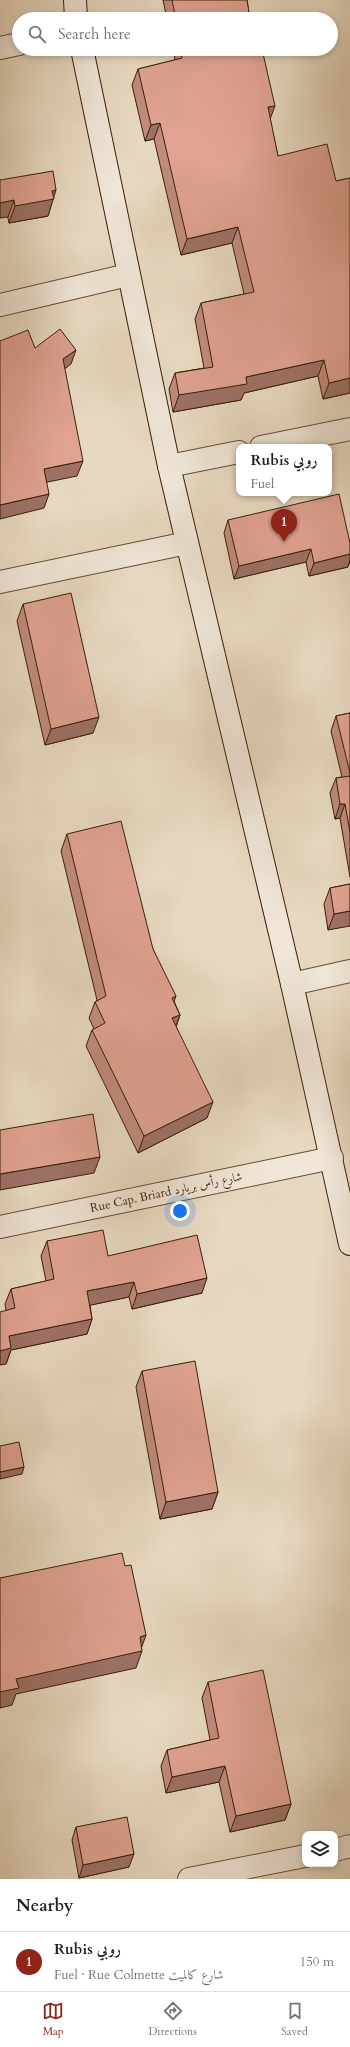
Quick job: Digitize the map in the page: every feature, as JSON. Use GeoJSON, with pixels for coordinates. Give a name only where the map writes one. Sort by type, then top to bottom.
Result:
{"type":"FeatureCollection","features":[{"type":"Feature","properties":{"kind":"main road"},"geometry":{"type":"LineString","coordinates":[[0,48],[12,45]]}},
{"type":"Feature","properties":{"kind":"main road"},"geometry":{"type":"LineString","coordinates":[[83,56],[169,466],[292,984],[350,1244]]}},
{"type":"Feature","properties":{"kind":"main road"},"geometry":{"type":"LineString","coordinates":[[0,305],[128,275]]}},
{"type":"Feature","properties":{"kind":"main road"},"geometry":{"type":"LineString","coordinates":[[276,444],[350,429]]}},
{"type":"Feature","properties":{"kind":"main road"},"geometry":{"type":"LineString","coordinates":[[169,466],[236,453]]}},
{"type":"Feature","properties":{"kind":"main road"},"geometry":{"type":"LineString","coordinates":[[0,582],[187,543]]}},
{"type":"Feature","properties":{"kind":"main road"},"geometry":{"type":"LineString","coordinates":[[292,984],[350,971]]}},
{"type":"Feature","properties":{"kind":"main road","name":"Rue Cap. Briard شارع رأس بريارد"},"geometry":{"type":"LineString","coordinates":[[0,1227],[332,1158]]}},
{"type":"Feature","properties":{"kind":"main road"},"geometry":{"type":"LineString","coordinates":[[338,1849],[350,1846]]}},
{"type":"Feature","properties":{"kind":"main road"},"geometry":{"type":"LineString","coordinates":[[188,1879],[302,1857]]}},
{"type":"Feature","properties":{"kind":"building"},"geometry":{"type":"Polygon","coordinates":[[[172,0],[247,0],[249,12],[175,12],[172,0]]]}},
{"type":"Feature","properties":{"kind":"building"},"geometry":{"type":"Polygon","coordinates":[[[182,56],[264,56],[275,106],[268,107],[278,156],[327,144],[336,181],[350,178],[350,378],[329,383],[324,360],[246,377],[247,384],[179,395],[175,373],[213,367],[201,303],[254,292],[238,227],[187,239],[160,123],[151,125],[138,69],[182,58],[182,56]]]}},
{"type":"Feature","properties":{"kind":"building"},"geometry":{"type":"Polygon","coordinates":[[[53,171],[56,190],[52,191],[54,199],[15,206],[14,200],[0,203],[0,180],[53,171]]]}},
{"type":"Feature","properties":{"kind":"building"},"geometry":{"type":"Polygon","coordinates":[[[60,329],[76,350],[63,359],[83,461],[44,469],[49,494],[0,505],[0,341],[28,330],[35,348],[60,329]]]}},
{"type":"Feature","properties":{"kind":"building"},"geometry":{"type":"Polygon","coordinates":[[[339,494],[350,543],[350,554],[314,563],[311,549],[239,566],[228,520],[339,494]]]}},
{"type":"Feature","properties":{"kind":"building"},"geometry":{"type":"Polygon","coordinates":[[[71,593],[99,717],[51,729],[23,604],[71,593]]]}},
{"type":"Feature","properties":{"kind":"building"},"geometry":{"type":"Polygon","coordinates":[[[350,713],[350,773],[336,716],[350,713]]]}},
{"type":"Feature","properties":{"kind":"building"},"geometry":{"type":"Polygon","coordinates":[[[350,776],[350,832],[345,804],[340,804],[336,778],[350,776]]]}},
{"type":"Feature","properties":{"kind":"building"},"geometry":{"type":"Polygon","coordinates":[[[121,821],[153,949],[176,996],[172,998],[180,1015],[172,1018],[213,1102],[144,1136],[92,1030],[105,1023],[95,1002],[106,996],[67,834],[121,821]]]}},
{"type":"Feature","properties":{"kind":"building"},"geometry":{"type":"Polygon","coordinates":[[[350,884],[350,911],[334,914],[330,888],[350,884]]]}},
{"type":"Feature","properties":{"kind":"building"},"geometry":{"type":"Polygon","coordinates":[[[93,1114],[100,1157],[0,1174],[0,1130],[93,1114]]]}},
{"type":"Feature","properties":{"kind":"building"},"geometry":{"type":"Polygon","coordinates":[[[103,1230],[108,1256],[197,1235],[207,1278],[137,1294],[134,1282],[87,1291],[92,1319],[9,1336],[11,1348],[0,1351],[0,1312],[15,1308],[11,1289],[54,1279],[47,1241],[103,1230]]]}},
{"type":"Feature","properties":{"kind":"building"},"geometry":{"type":"Polygon","coordinates":[[[195,1361],[218,1492],[166,1502],[142,1371],[195,1361]]]}},
{"type":"Feature","properties":{"kind":"building"},"geometry":{"type":"Polygon","coordinates":[[[19,1442],[24,1467],[0,1472],[0,1446],[19,1442]]]}},
{"type":"Feature","properties":{"kind":"building"},"geometry":{"type":"Polygon","coordinates":[[[122,1553],[125,1566],[131,1565],[146,1635],[140,1637],[142,1651],[16,1679],[19,1688],[0,1692],[0,1578],[122,1553]]]}},
{"type":"Feature","properties":{"kind":"building"},"geometry":{"type":"Polygon","coordinates":[[[263,1670],[291,1804],[236,1816],[225,1766],[172,1777],[167,1750],[219,1738],[208,1682],[263,1670]]]}},
{"type":"Feature","properties":{"kind":"building"},"geometry":{"type":"Polygon","coordinates":[[[127,1817],[134,1854],[83,1865],[76,1827],[127,1817]]]}},
{"type":"Feature","properties":{"kind":"place","name":"Rubis روبي"},"geometry":{"type":"Point","coordinates":[284,542]}}]}
